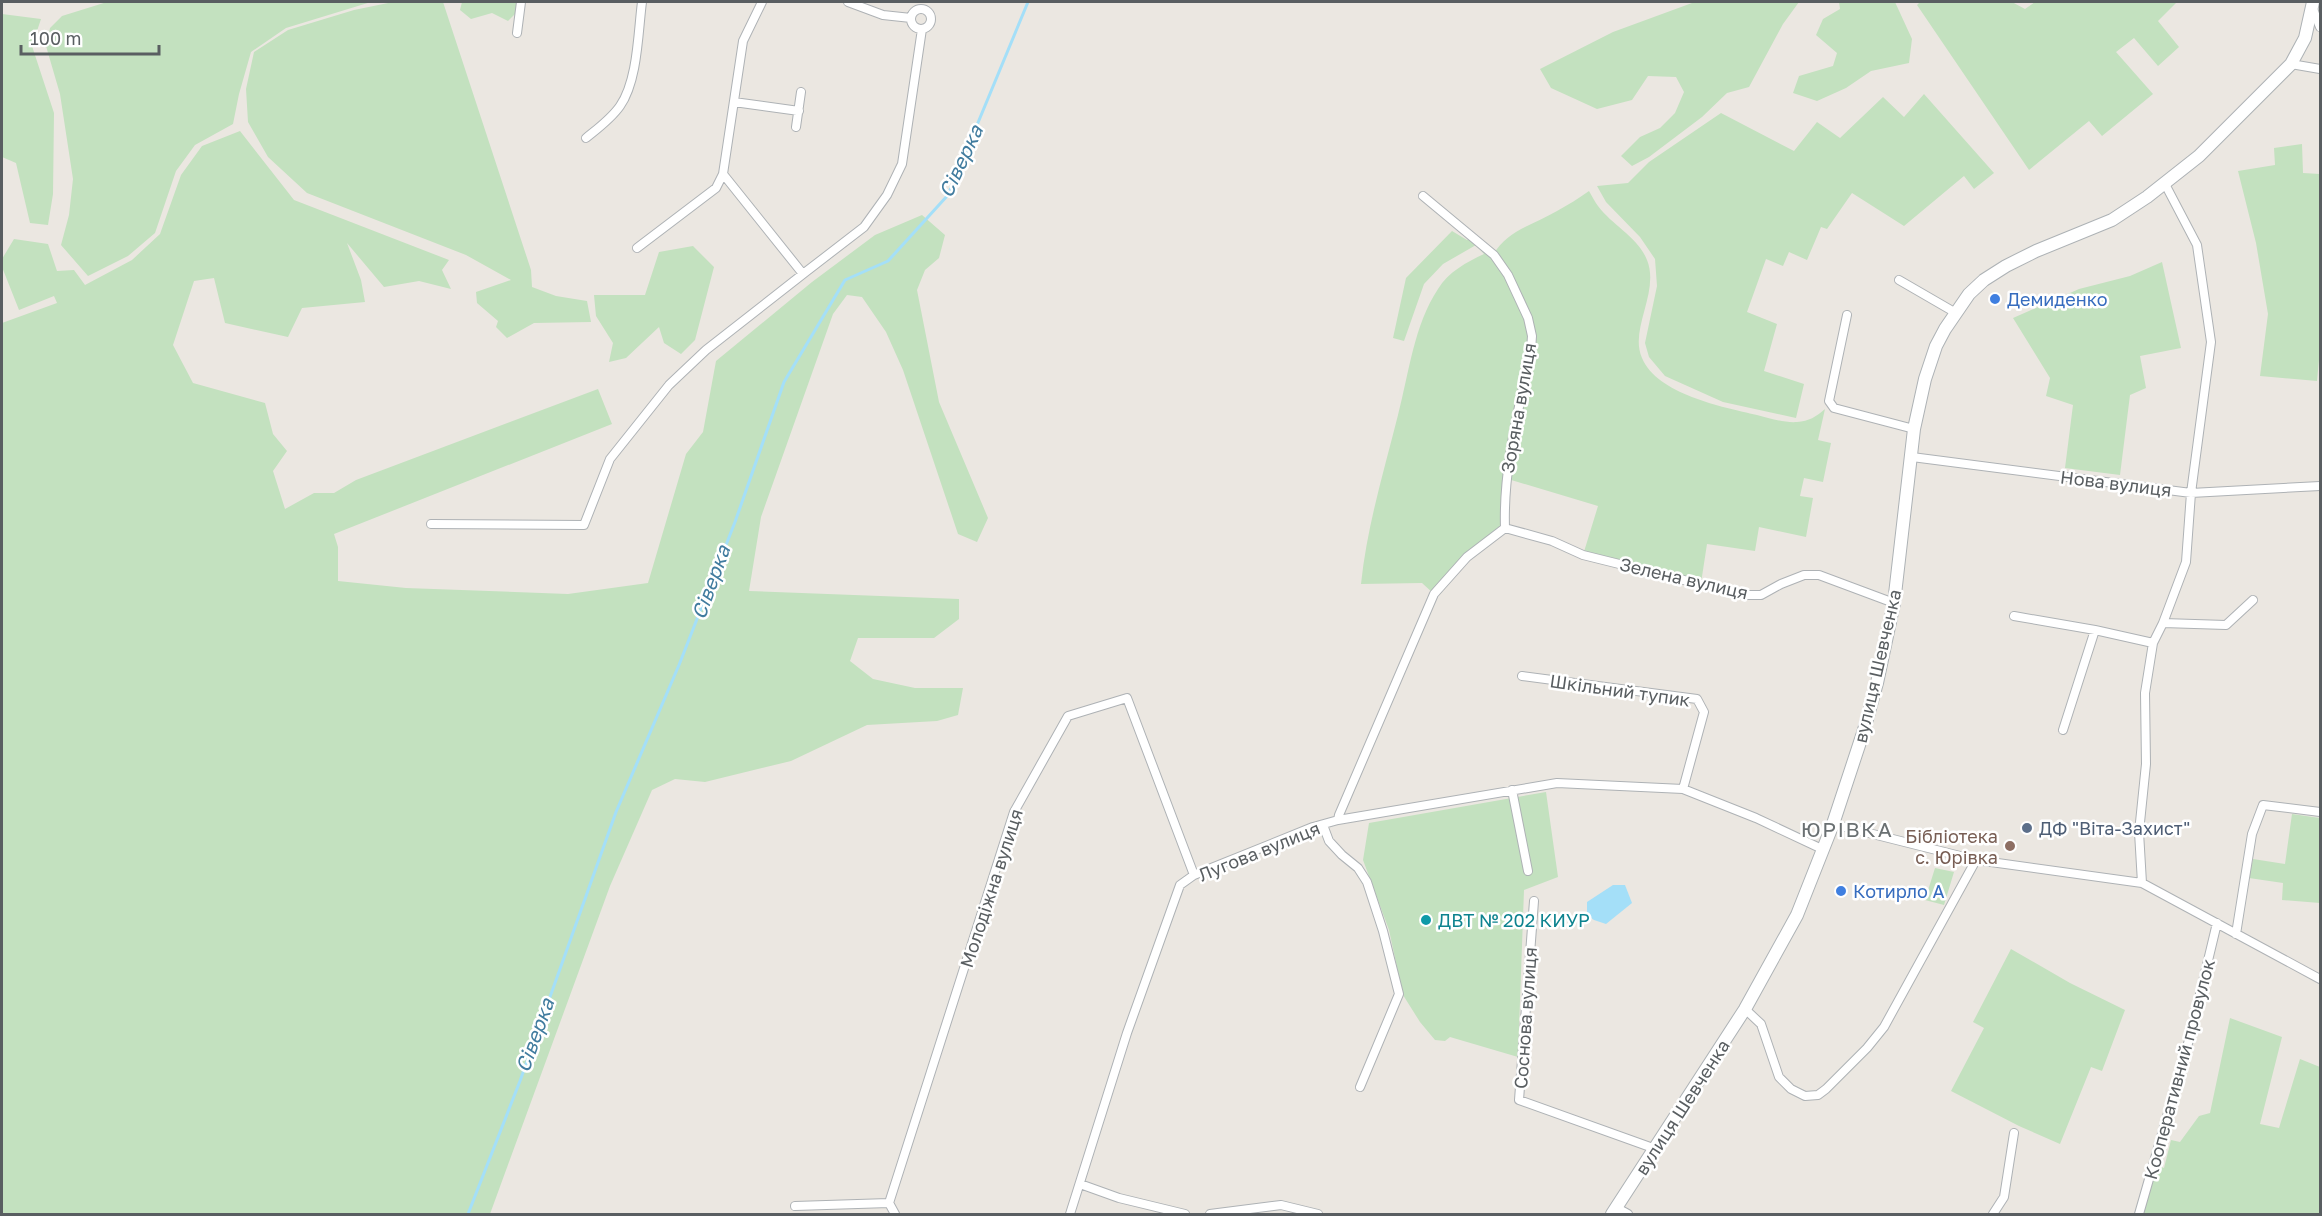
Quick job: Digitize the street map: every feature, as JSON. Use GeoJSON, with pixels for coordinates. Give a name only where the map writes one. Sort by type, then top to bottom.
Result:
{"type":"FeatureCollection","features":[{"type":"Feature","properties":{"kind":"street"},"geometry":{"type":"LineString","coordinates":[[517,33],[521,2]]}},
{"type":"Feature","properties":{"kind":"street"},"geometry":{"type":"LineString","coordinates":[[586,138],[620,106],[627,93],[632,75],[642,2]]}},
{"type":"Feature","properties":{"kind":"street"},"geometry":{"type":"LineString","coordinates":[[637,248],[716,188],[723,174],[743,41],[762,2]]}},
{"type":"Feature","properties":{"kind":"street"},"geometry":{"type":"LineString","coordinates":[[848,2],[883,15],[911,18]]}},
{"type":"Feature","properties":{"kind":"street"},"geometry":{"type":"LineString","coordinates":[[923,5],[931,21],[922,29],[915,27],[911,18],[923,5]]}},
{"type":"Feature","properties":{"kind":"street","name":"вулиця Шевченка"},"geometry":{"type":"LineString","coordinates":[[2313,5],[2320,27]]}},
{"type":"Feature","properties":{"kind":"street","name":"вулиця Шевченка"},"geometry":{"type":"LineString","coordinates":[[1614,1211],[1745,1009],[1797,915],[1833,824],[1864,730],[1880,672],[1894,603],[1914,429],[1925,379],[1936,346],[1956,313],[1977,287],[2006,266],[2112,220],[2165,184],[2206,148],[2291,64],[2305,38],[2313,5]]}},
{"type":"Feature","properties":{"kind":"street"},"geometry":{"type":"LineString","coordinates":[[431,524],[584,525],[610,459],[669,385],[706,350],[864,227],[887,195],[902,164],[922,29]]}},
{"type":"Feature","properties":{"kind":"street"},"geometry":{"type":"LineString","coordinates":[[2291,64],[2320,69]]}},
{"type":"Feature","properties":{"kind":"street"},"geometry":{"type":"LineString","coordinates":[[796,127],[801,92]]}},
{"type":"Feature","properties":{"kind":"street"},"geometry":{"type":"LineString","coordinates":[[734,102],[799,111]]}},
{"type":"Feature","properties":{"kind":"street"},"geometry":{"type":"LineString","coordinates":[[723,174],[803,274]]}},
{"type":"Feature","properties":{"kind":"street"},"geometry":{"type":"LineString","coordinates":[[2142,883],[2139,832],[2146,764],[2145,693],[2153,643],[2186,562],[2191,493],[2211,342],[2197,245],[2165,184]]}},
{"type":"Feature","properties":{"kind":"street","name":"Зоряна вулиця"},"geometry":{"type":"LineString","coordinates":[[1423,196],[1494,255],[1508,275],[1528,318],[1532,336],[1531,350],[1506,469],[1505,528]]}},
{"type":"Feature","properties":{"kind":"street"},"geometry":{"type":"LineString","coordinates":[[1899,280],[1956,313]]}},
{"type":"Feature","properties":{"kind":"street"},"geometry":{"type":"LineString","coordinates":[[1847,315],[1829,401],[1834,408],[1914,429]]}},
{"type":"Feature","properties":{"kind":"street","name":"Нова вулиця"},"geometry":{"type":"LineString","coordinates":[[1912,458],[2191,493],[2320,486]]}},
{"type":"Feature","properties":{"kind":"street"},"geometry":{"type":"LineString","coordinates":[[1338,820],[1434,594],[1467,557],[1505,528]]}},
{"type":"Feature","properties":{"kind":"street","name":"Зелена вулиця"},"geometry":{"type":"LineString","coordinates":[[1505,528],[1552,542],[1583,555],[1744,595],[1761,595],[1804,575],[1819,575],[1894,603]]}},
{"type":"Feature","properties":{"kind":"street"},"geometry":{"type":"LineString","coordinates":[[2163,623],[2226,625],[2253,600]]}},
{"type":"Feature","properties":{"kind":"street"},"geometry":{"type":"LineString","coordinates":[[2014,616],[2153,643]]}},
{"type":"Feature","properties":{"kind":"street"},"geometry":{"type":"LineString","coordinates":[[2063,730],[2095,630]]}},
{"type":"Feature","properties":{"kind":"street","name":"Шкільний тупик"},"geometry":{"type":"LineString","coordinates":[[1522,676],[1697,699],[1704,712],[1683,789]]}},
{"type":"Feature","properties":{"kind":"street","name":"Молодіжна вулиця"},"geometry":{"type":"LineString","coordinates":[[890,1203],[1014,812],[1068,716],[1127,698],[1194,875]]}},
{"type":"Feature","properties":{"kind":"street","name":"Лугова вулиця"},"geometry":{"type":"LineString","coordinates":[[1070,1215],[1127,1033],[1180,885],[1194,875],[1338,820],[1557,783],[1683,789],[1756,818],[1822,849]]}},
{"type":"Feature","properties":{"kind":"street"},"geometry":{"type":"LineString","coordinates":[[1512,790],[1528,871]]}},
{"type":"Feature","properties":{"kind":"street"},"geometry":{"type":"LineString","coordinates":[[2236,934],[2252,834],[2263,805],[2320,812]]}},
{"type":"Feature","properties":{"kind":"street"},"geometry":{"type":"LineString","coordinates":[[1833,824],[1976,860],[2142,883],[2320,979]]}},
{"type":"Feature","properties":{"kind":"street"},"geometry":{"type":"LineString","coordinates":[[1323,825],[1329,841],[1341,855],[1358,868],[1367,882],[1399,994],[1360,1087]]}},
{"type":"Feature","properties":{"kind":"street"},"geometry":{"type":"LineString","coordinates":[[1745,1009],[1761,1024],[1779,1077],[1791,1089],[1805,1096],[1818,1095],[1867,1048],[1884,1027],[1976,860]]}},
{"type":"Feature","properties":{"kind":"street","name":"Соснова вулиця"},"geometry":{"type":"LineString","coordinates":[[1534,901],[1519,1100],[1653,1148]]}},
{"type":"Feature","properties":{"kind":"street","name":"Кооперативний провулок"},"geometry":{"type":"LineString","coordinates":[[2139,1215],[2189,1040],[2217,923]]}},
{"type":"Feature","properties":{"kind":"street"},"geometry":{"type":"LineString","coordinates":[[1992,1215],[2004,1197],[2014,1133]]}},
{"type":"Feature","properties":{"kind":"street"},"geometry":{"type":"LineString","coordinates":[[1080,1184],[1130,1201],[1185,1215]]}},
{"type":"Feature","properties":{"kind":"street"},"geometry":{"type":"LineString","coordinates":[[795,1206],[890,1203],[895,1215]]}},
{"type":"Feature","properties":{"kind":"street"},"geometry":{"type":"LineString","coordinates":[[1210,1215],[1281,1205],[1318,1215]]}},
{"type":"Feature","properties":{"kind":"street"},"geometry":{"type":"LineString","coordinates":[[1614,1211],[1628,1215]]}},
{"type":"Feature","properties":{"kind":"green space"},"geometry":{"type":"Polygon","coordinates":[[[107,2],[371,2],[286,28],[251,52],[233,124],[195,145],[176,171],[155,233],[128,256],[88,276],[61,245],[69,215],[73,179],[60,94],[46,46],[50,28],[62,16],[107,2]]]}},
{"type":"Feature","properties":{"kind":"green space"},"geometry":{"type":"Polygon","coordinates":[[[393,2],[443,2],[531,270],[532,287],[556,296],[587,301],[591,322],[534,323],[507,338],[496,327],[498,321],[477,303],[476,292],[511,280],[466,255],[307,193],[268,157],[248,122],[246,89],[254,52],[288,30],[354,10],[393,2]]]}},
{"type":"Feature","properties":{"kind":"green space"},"geometry":{"type":"Polygon","coordinates":[[[462,2],[516,2],[516,13],[508,21],[492,13],[471,19],[460,10],[462,2]]]}},
{"type":"Feature","properties":{"kind":"green space"},"geometry":{"type":"Polygon","coordinates":[[[1799,2],[1783,24],[1749,87],[1727,93],[1702,117],[1649,157],[1632,166],[1621,156],[1640,137],[1660,128],[1675,113],[1684,92],[1676,77],[1648,76],[1632,100],[1597,109],[1551,88],[1540,69],[1613,32],[1692,3],[1799,2]]]}},
{"type":"Feature","properties":{"kind":"green space"},"geometry":{"type":"Polygon","coordinates":[[[1839,2],[1895,2],[1912,39],[1909,63],[1871,71],[1846,88],[1817,101],[1793,93],[1799,76],[1833,66],[1837,53],[1816,35],[1823,19],[1840,9],[1839,2]]]}},
{"type":"Feature","properties":{"kind":"green space"},"geometry":{"type":"Polygon","coordinates":[[[1920,2],[2012,2],[2025,9],[2035,2],[2177,2],[2158,21],[2179,47],[2158,66],[2134,38],[2116,52],[2153,94],[2102,136],[2089,121],[2029,170],[1917,5],[1920,2]]]}},
{"type":"Feature","properties":{"kind":"green space"},"geometry":{"type":"Polygon","coordinates":[[[2,14],[41,19],[32,46],[54,113],[53,194],[48,225],[30,223],[16,163],[2,157],[2,14]]]}},
{"type":"Feature","properties":{"kind":"green space"},"geometry":{"type":"Polygon","coordinates":[[[1924,94],[1994,173],[1974,189],[1964,176],[1904,226],[1852,193],[1827,229],[1821,227],[1807,260],[1789,252],[1783,266],[1766,259],[1747,312],[1777,324],[1764,371],[1804,384],[1796,418],[1723,402],[1665,376],[1649,357],[1645,343],[1657,286],[1655,259],[1640,237],[1606,202],[1597,186],[1628,183],[1649,162],[1721,113],[1794,151],[1817,122],[1840,138],[1883,97],[1904,117],[1924,94]]]}},
{"type":"Feature","properties":{"kind":"green space"},"geometry":{"type":"Polygon","coordinates":[[[240,131],[294,200],[449,260],[442,270],[451,289],[419,281],[384,287],[347,243],[361,280],[365,302],[302,308],[288,337],[225,323],[214,278],[194,281],[173,345],[193,383],[265,403],[273,434],[287,451],[273,471],[285,509],[314,493],[334,493],[356,480],[598,389],[612,424],[334,534],[338,547],[338,581],[406,588],[568,594],[648,583],[686,454],[703,432],[716,361],[812,282],[875,235],[922,215],[945,235],[939,258],[925,270],[917,290],[939,402],[988,518],[977,542],[958,534],[903,370],[886,332],[862,297],[847,295],[833,314],[761,517],[749,591],[959,599],[959,619],[934,638],[858,638],[850,661],[873,679],[915,688],[963,688],[958,715],[937,721],[867,725],[791,761],[705,782],[675,779],[652,790],[610,886],[490,1214],[2,1214],[2,323],[57,303],[54,296],[19,310],[2,267],[2,259],[14,239],[48,244],[57,271],[74,270],[85,285],[132,260],[160,234],[181,175],[202,146],[240,131]]]}},
{"type":"Feature","properties":{"kind":"green space"},"geometry":{"type":"Polygon","coordinates":[[[2302,144],[2303,173],[2320,174],[2320,349],[2317,381],[2260,376],[2268,314],[2256,243],[2238,171],[2275,165],[2274,148],[2302,144]]]}},
{"type":"Feature","properties":{"kind":"green space"},"geometry":{"type":"Polygon","coordinates":[[[1589,191],[1598,206],[1638,245],[1647,260],[1650,285],[1641,323],[1639,347],[1642,358],[1661,381],[1676,390],[1709,403],[1777,420],[1805,421],[1825,409],[1818,440],[1831,443],[1823,482],[1804,478],[1800,496],[1813,498],[1806,537],[1759,527],[1755,551],[1707,544],[1701,583],[1583,555],[1598,506],[1508,479],[1505,528],[1467,557],[1434,594],[1422,583],[1361,584],[1376,499],[1423,318],[1447,277],[1484,254],[1476,245],[1443,264],[1424,284],[1404,341],[1393,338],[1406,278],[1452,231],[1467,240],[1473,236],[1494,254],[1499,246],[1513,234],[1561,209],[1589,191]]]}},
{"type":"Feature","properties":{"kind":"green space"},"geometry":{"type":"Polygon","coordinates":[[[693,246],[714,267],[695,340],[681,354],[664,343],[659,327],[626,358],[609,362],[613,343],[596,316],[594,295],[645,295],[659,252],[693,246]]]}},
{"type":"Feature","properties":{"kind":"green space"},"geometry":{"type":"Polygon","coordinates":[[[2162,262],[2181,348],[2140,356],[2146,388],[2130,395],[2120,475],[2065,468],[2073,405],[2046,396],[2050,378],[2013,318],[2079,289],[2130,276],[2162,262]]]}},
{"type":"Feature","properties":{"kind":"green space"},"geometry":{"type":"Polygon","coordinates":[[[1546,792],[1558,877],[1524,890],[1518,1057],[1450,1037],[1445,1041],[1435,1040],[1403,995],[1389,930],[1363,860],[1369,823],[1546,792]]]}},
{"type":"Feature","properties":{"kind":"green space"},"geometry":{"type":"Polygon","coordinates":[[[2292,814],[2320,818],[2320,903],[2282,900],[2283,883],[2249,878],[2253,859],[2285,864],[2292,814]]]}},
{"type":"Feature","properties":{"kind":"green space"},"geometry":{"type":"Polygon","coordinates":[[[1935,868],[1954,872],[1944,905],[1925,900],[1935,868]]]}},
{"type":"Feature","properties":{"kind":"green space"},"geometry":{"type":"Polygon","coordinates":[[[2011,949],[2070,983],[2125,1010],[2102,1071],[2091,1067],[2060,1144],[1951,1091],[1984,1028],[1973,1022],[2011,949]]]}},
{"type":"Feature","properties":{"kind":"green space"},"geometry":{"type":"Polygon","coordinates":[[[2230,1018],[2282,1037],[2260,1124],[2279,1128],[2300,1059],[2320,1067],[2320,1214],[2144,1214],[2144,1206],[2158,1166],[2164,1168],[2171,1140],[2180,1142],[2199,1116],[2210,1113],[2230,1018]]]}},
{"type":"Feature","properties":{"kind":"water"},"geometry":{"type":"Polygon","coordinates":[[[1613,885],[1625,885],[1632,903],[1606,924],[1594,920],[1587,915],[1587,902],[1613,885]]]}},
{"type":"Feature","properties":{"kind":"waterway","name":"Сіверка"},"geometry":{"type":"LineString","coordinates":[[468,1214],[520,1081],[616,812],[679,665],[735,522],[784,382],[845,280],[888,261],[948,195],[1028,2]]}},
{"type":"Feature","properties":{"kind":"place","name":"Демиденко"},"geometry":{"type":"Point","coordinates":[1995,299]}},
{"type":"Feature","properties":{"kind":"place","name":"ДФ \"Віта-Захист\""},"geometry":{"type":"Point","coordinates":[2027,828]}},
{"type":"Feature","properties":{"kind":"place","name":"Бібліотека с. Юрівка"},"geometry":{"type":"Point","coordinates":[2010,846]}},
{"type":"Feature","properties":{"kind":"place","name":"Котирло А"},"geometry":{"type":"Point","coordinates":[1841,891]}},
{"type":"Feature","properties":{"kind":"place","name":"ДВТ № 202 КИУР"},"geometry":{"type":"Point","coordinates":[1426,920]}},
{"type":"Feature","properties":{"kind":"district","name":"ЮРІВКА"},"geometry":{"type":"Point","coordinates":[1847,829]}}]}
